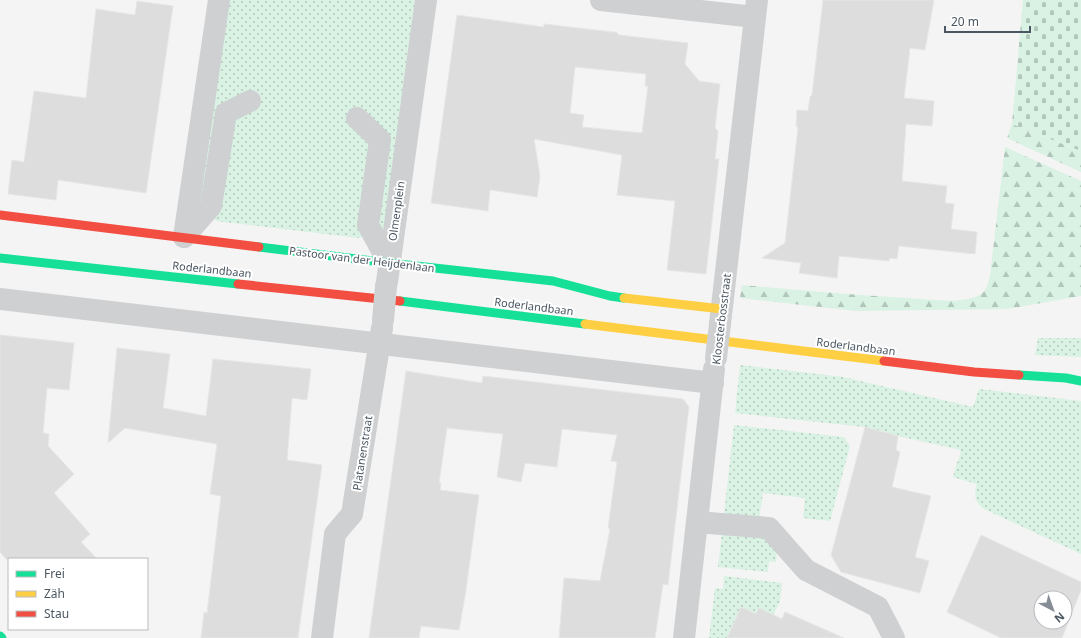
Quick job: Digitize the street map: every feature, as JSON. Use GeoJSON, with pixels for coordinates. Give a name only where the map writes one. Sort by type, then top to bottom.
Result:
{"type":"FeatureCollection","features":[{"type":"Feature","properties":{"kind":"main road","name":"Pastoor van der Heijdenlaan"},"geometry":{"type":"LineString","coordinates":[[0,215],[389,263],[552,281],[610,296],[721,317]]}},
{"type":"Feature","properties":{"kind":"main road","name":"Roderlandbaan"},"geometry":{"type":"LineString","coordinates":[[0,258],[396,301],[974,372],[1081,378]]}},
{"type":"Feature","properties":{"kind":"main road","name":"Roderlandbaan"},"geometry":{"type":"LineString","coordinates":[[1066,378],[1081,381]]}},
{"type":"Feature","properties":{"kind":"street"},"geometry":{"type":"LineString","coordinates":[[184,237],[218,0]]}},
{"type":"Feature","properties":{"kind":"street","name":"Olmenplein"},"geometry":{"type":"LineString","coordinates":[[389,263],[426,0]]}},
{"type":"Feature","properties":{"kind":"street"},"geometry":{"type":"LineString","coordinates":[[601,0],[756,8]]}},
{"type":"Feature","properties":{"kind":"street","name":"Kloosterbosstraat"},"geometry":{"type":"LineString","coordinates":[[684,638],[756,8]]}},
{"type":"Feature","properties":{"kind":"street"},"geometry":{"type":"LineString","coordinates":[[184,237],[212,206],[226,113],[250,101]]}},
{"type":"Feature","properties":{"kind":"street","name":"Olmenplein"},"geometry":{"type":"LineString","coordinates":[[357,118],[380,140],[368,225],[389,263]]}},
{"type":"Feature","properties":{"kind":"street","name":"Platanenstraat"},"geometry":{"type":"LineString","coordinates":[[322,638],[335,534],[352,514],[380,344],[389,263]]}},
{"type":"Feature","properties":{"kind":"street"},"geometry":{"type":"LineString","coordinates":[[0,299],[713,383]]}},
{"type":"Feature","properties":{"kind":"street"},"geometry":{"type":"LineString","coordinates":[[697,522],[769,528],[806,570],[878,607],[894,638]]}},
{"type":"Feature","properties":{"kind":"green space"},"geometry":{"type":"Polygon","coordinates":[[[225,0],[415,0],[384,228],[359,238],[216,221],[196,204],[225,0]]]}},
{"type":"Feature","properties":{"kind":"green space"},"geometry":{"type":"Polygon","coordinates":[[[1023,0],[1081,0],[1081,151],[1012,124],[1023,0]]]}},
{"type":"Feature","properties":{"kind":"green space"},"geometry":{"type":"Polygon","coordinates":[[[1012,124],[1081,151],[1081,172],[1007,138],[1012,124]]]}},
{"type":"Feature","properties":{"kind":"green space"},"geometry":{"type":"Polygon","coordinates":[[[1005,147],[1081,181],[1081,296],[1007,309],[856,311],[740,298],[742,285],[942,300],[968,299],[982,294],[986,289],[990,276],[1005,147]]]}},
{"type":"Feature","properties":{"kind":"green space"},"geometry":{"type":"Polygon","coordinates":[[[1038,338],[1081,338],[1081,357],[1035,355],[1038,338]]]}},
{"type":"Feature","properties":{"kind":"green space"},"geometry":{"type":"Polygon","coordinates":[[[740,365],[843,377],[973,407],[979,389],[1081,401],[1081,554],[984,509],[978,504],[975,492],[977,484],[953,477],[961,450],[865,427],[735,413],[740,365]]]}},
{"type":"Feature","properties":{"kind":"green space"},"geometry":{"type":"Polygon","coordinates":[[[734,425],[844,437],[850,446],[830,521],[803,518],[805,498],[763,493],[759,519],[724,515],[734,425]]]}},
{"type":"Feature","properties":{"kind":"green space"},"geometry":{"type":"Polygon","coordinates":[[[722,532],[764,536],[777,552],[776,562],[769,561],[768,572],[718,567],[722,532]]]}},
{"type":"Feature","properties":{"kind":"green space"},"geometry":{"type":"Polygon","coordinates":[[[724,576],[782,583],[780,602],[773,615],[756,614],[741,607],[727,638],[709,638],[715,588],[723,589],[724,576]]]}},
{"type":"Feature","properties":{"kind":"building"},"geometry":{"type":"Polygon","coordinates":[[[823,0],[934,0],[925,50],[910,48],[904,98],[934,101],[932,126],[906,124],[902,181],[947,186],[945,203],[954,204],[951,229],[977,232],[975,254],[899,246],[897,259],[890,258],[889,261],[839,256],[837,278],[799,273],[801,263],[762,258],[785,243],[798,128],[796,125],[797,110],[808,111],[810,97],[812,95],[823,0]]]}},
{"type":"Feature","properties":{"kind":"building"},"geometry":{"type":"Polygon","coordinates":[[[137,1],[173,6],[146,193],[58,180],[56,200],[8,194],[12,160],[24,162],[34,91],[86,98],[96,9],[135,15],[137,1]]]}},
{"type":"Feature","properties":{"kind":"building"},"geometry":{"type":"Polygon","coordinates":[[[457,15],[544,27],[544,24],[616,32],[619,35],[688,43],[685,64],[699,81],[720,84],[715,128],[718,131],[715,159],[719,159],[706,274],[667,270],[675,201],[617,195],[622,155],[534,139],[540,176],[537,197],[490,190],[488,211],[431,203],[457,15]],[[575,67],[570,113],[584,115],[582,127],[642,133],[648,86],[645,86],[646,74],[575,67]]]}},
{"type":"Feature","properties":{"kind":"building"},"geometry":{"type":"Polygon","coordinates":[[[0,335],[74,343],[69,390],[47,388],[43,433],[49,434],[48,446],[74,474],[54,493],[90,534],[81,542],[96,558],[6,559],[0,552],[0,335]]]}},
{"type":"Feature","properties":{"kind":"building"},"geometry":{"type":"Polygon","coordinates":[[[117,348],[170,354],[163,408],[206,416],[213,359],[311,369],[307,400],[292,398],[287,460],[322,465],[298,638],[201,638],[204,612],[207,613],[221,496],[210,494],[217,444],[125,428],[108,443],[117,348]]]}},
{"type":"Feature","properties":{"kind":"building"},"geometry":{"type":"Polygon","coordinates":[[[406,371],[482,383],[483,376],[683,399],[689,407],[668,585],[663,584],[655,638],[559,638],[564,578],[600,581],[610,529],[608,528],[617,462],[611,461],[617,435],[562,429],[557,467],[525,463],[521,482],[497,477],[503,434],[447,428],[439,483],[441,483],[440,490],[479,495],[459,630],[421,626],[419,638],[369,638],[406,371]]]}},
{"type":"Feature","properties":{"kind":"building"},"geometry":{"type":"Polygon","coordinates":[[[865,427],[898,436],[896,450],[900,452],[892,487],[931,496],[915,557],[929,561],[920,593],[841,572],[831,555],[865,427]]]}},
{"type":"Feature","properties":{"kind":"building"},"geometry":{"type":"Polygon","coordinates":[[[981,535],[1081,582],[1081,590],[1073,610],[1073,590],[1033,590],[1033,630],[1065,630],[1062,638],[1001,638],[947,612],[981,535]]]}},
{"type":"Feature","properties":{"kind":"building"},"geometry":{"type":"Polygon","coordinates":[[[741,607],[756,614],[759,608],[782,619],[785,612],[844,638],[727,638],[741,607]]]}},
{"type":"Feature","properties":{"kind":"traffic: fast"},"geometry":{"type":"LineString","coordinates":[[259,247],[553,281],[610,296],[624,298]]}},
{"type":"Feature","properties":{"kind":"traffic: fast"},"geometry":{"type":"LineString","coordinates":[[0,258],[238,284]]}},
{"type":"Feature","properties":{"kind":"traffic: fast"},"geometry":{"type":"LineString","coordinates":[[400,301],[585,324]]}},
{"type":"Feature","properties":{"kind":"traffic: fast"},"geometry":{"type":"LineString","coordinates":[[1019,375],[1066,378],[1081,381]]}},
{"type":"Feature","properties":{"kind":"traffic: slow"},"geometry":{"type":"LineString","coordinates":[[624,298],[722,309]]}},
{"type":"Feature","properties":{"kind":"traffic: slow"},"geometry":{"type":"LineString","coordinates":[[585,324],[884,361]]}},
{"type":"Feature","properties":{"kind":"traffic: jam"},"geometry":{"type":"LineString","coordinates":[[0,215],[259,247]]}},
{"type":"Feature","properties":{"kind":"traffic: jam"},"geometry":{"type":"LineString","coordinates":[[238,284],[400,301]]}},
{"type":"Feature","properties":{"kind":"traffic: jam"},"geometry":{"type":"LineString","coordinates":[[884,361],[974,372],[1019,375]]}}]}
